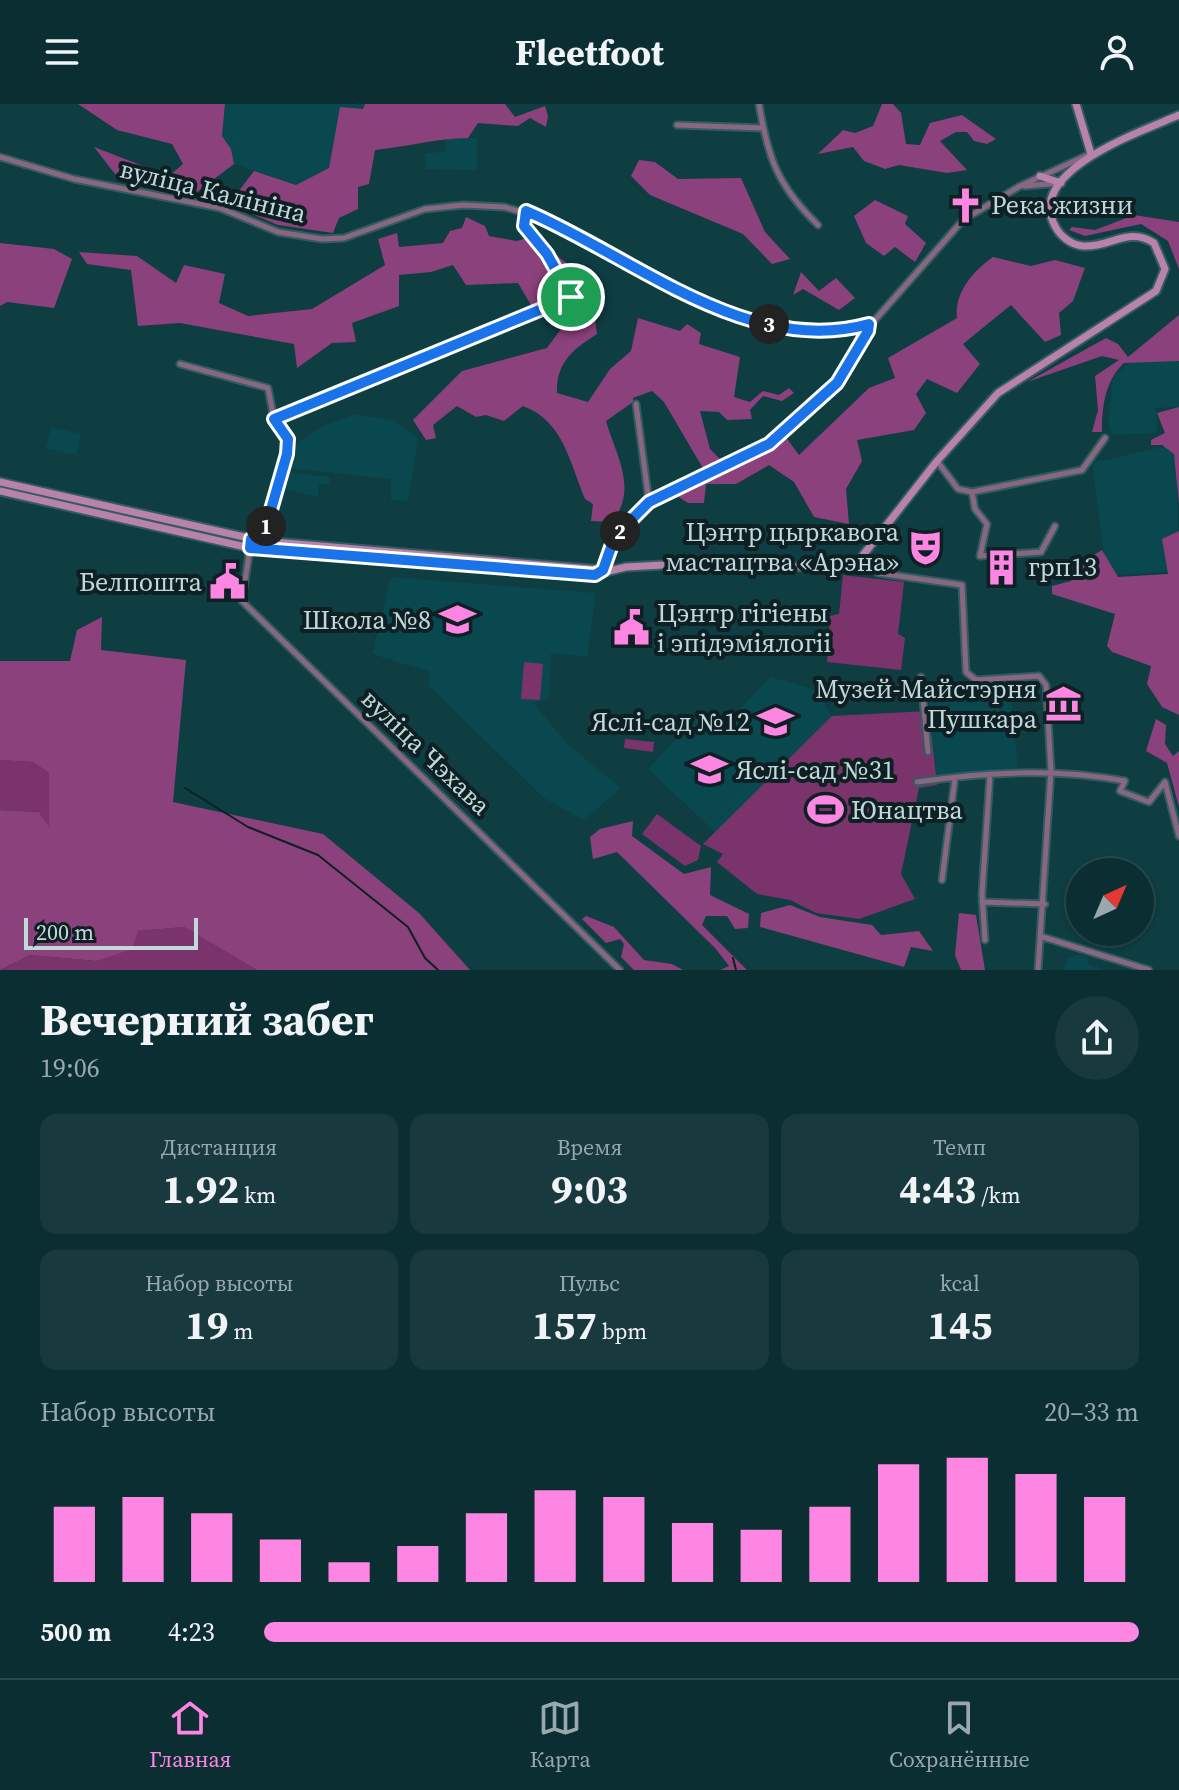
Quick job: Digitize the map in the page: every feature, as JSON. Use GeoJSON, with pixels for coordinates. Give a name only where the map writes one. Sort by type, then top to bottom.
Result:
{"type":"FeatureCollection","features":[{"type":"Feature","properties":{"kind":"main road"},"geometry":{"type":"LineString","coordinates":[[1076,104],[1091,154]]}},
{"type":"Feature","properties":{"kind":"main road"},"geometry":{"type":"LineString","coordinates":[[0,482],[20,491],[250,548],[392,557],[519,560],[603,570],[719,562],[839,569],[860,559],[937,461],[998,393],[1141,304],[1156,291],[1165,269],[1160,251],[1141,236],[1123,236],[1082,246],[1066,240],[1051,217],[1054,194],[1091,154],[1179,115]]}},
{"type":"Feature","properties":{"kind":"main road"},"geometry":{"type":"LineString","coordinates":[[1040,176],[1061,183]]}},
{"type":"Feature","properties":{"kind":"main road"},"geometry":{"type":"LineString","coordinates":[[0,491],[20,491],[262,541],[392,557]]}},
{"type":"Feature","properties":{"kind":"main road"},"geometry":{"type":"LineString","coordinates":[[250,548],[251,539]]}},
{"type":"Feature","properties":{"kind":"street"},"geometry":{"type":"LineString","coordinates":[[759,104],[771,164],[785,190],[818,225]]}},
{"type":"Feature","properties":{"kind":"street"},"geometry":{"type":"LineString","coordinates":[[677,125],[763,128]]}},
{"type":"Feature","properties":{"kind":"street"},"geometry":{"type":"LineString","coordinates":[[603,570],[615,536],[649,502],[769,444],[837,383],[869,324],[886,310],[953,228],[1020,186],[1091,154]]}},
{"type":"Feature","properties":{"kind":"street","name":"вуліца Калініна"},"geometry":{"type":"LineString","coordinates":[[0,157],[74,179],[220,208],[278,232],[322,239],[344,238],[425,209],[463,205],[526,211],[653,280],[771,324],[824,333],[869,324]]}},
{"type":"Feature","properties":{"kind":"street"},"geometry":{"type":"LineString","coordinates":[[1020,186],[1061,183]]}},
{"type":"Feature","properties":{"kind":"street"},"geometry":{"type":"LineString","coordinates":[[274,419],[571,297],[547,254],[524,226],[526,211]]}},
{"type":"Feature","properties":{"kind":"street"},"geometry":{"type":"LineString","coordinates":[[180,364],[268,388],[274,419],[288,439],[287,454],[262,541]]}},
{"type":"Feature","properties":{"kind":"street"},"geometry":{"type":"LineString","coordinates":[[636,404],[649,502]]}},
{"type":"Feature","properties":{"kind":"street"},"geometry":{"type":"LineString","coordinates":[[937,461],[958,489],[972,492],[1082,470],[1105,438]]}},
{"type":"Feature","properties":{"kind":"street"},"geometry":{"type":"LineString","coordinates":[[972,492],[975,509],[987,524],[980,556],[1041,552],[1055,526]]}},
{"type":"Feature","properties":{"kind":"street","name":"вуліца Чэхава"},"geometry":{"type":"LineString","coordinates":[[250,548],[242,601],[620,970]]}},
{"type":"Feature","properties":{"kind":"street"},"geometry":{"type":"LineString","coordinates":[[860,559],[878,573],[962,585],[966,672],[976,680],[1039,676],[1046,685],[1051,770],[1043,937],[1038,970]]}},
{"type":"Feature","properties":{"kind":"street"},"geometry":{"type":"LineString","coordinates":[[921,677],[928,752]]}},
{"type":"Feature","properties":{"kind":"street"},"geometry":{"type":"LineString","coordinates":[[917,782],[1051,770],[1125,781],[1120,791],[1149,802],[1165,782],[1179,836]]}},
{"type":"Feature","properties":{"kind":"street"},"geometry":{"type":"LineString","coordinates":[[985,940],[982,902],[990,775]]}},
{"type":"Feature","properties":{"kind":"street"},"geometry":{"type":"LineString","coordinates":[[942,880],[955,778]]}},
{"type":"Feature","properties":{"kind":"street"},"geometry":{"type":"LineString","coordinates":[[982,902],[1045,904]]}},
{"type":"Feature","properties":{"kind":"street"},"geometry":{"type":"LineString","coordinates":[[1043,937],[1149,970]]}},
{"type":"Feature","properties":{"kind":"shaded area"},"geometry":{"type":"Polygon","coordinates":[[[78,104],[225,104],[222,136],[231,149],[234,164],[193,195],[115,174],[94,147],[169,176],[183,164],[172,144],[117,130],[78,104]]]}},
{"type":"Feature","properties":{"kind":"shaded area"},"geometry":{"type":"Polygon","coordinates":[[[225,104],[365,104],[363,109],[340,107],[329,168],[296,185],[234,164],[231,149],[222,136],[225,104]]]}},
{"type":"Feature","properties":{"kind":"shaded area"},"geometry":{"type":"Polygon","coordinates":[[[365,104],[505,104],[515,117],[545,106],[548,116],[546,127],[530,118],[518,126],[478,123],[468,138],[375,150],[369,184],[358,187],[358,209],[339,218],[333,233],[278,225],[229,204],[254,171],[296,185],[329,168],[340,107],[363,109],[365,104]]]}},
{"type":"Feature","properties":{"kind":"shaded area"},"geometry":{"type":"Polygon","coordinates":[[[882,104],[893,104],[901,113],[906,144],[920,145],[930,123],[962,115],[996,139],[987,144],[974,141],[967,132],[956,132],[940,141],[967,170],[947,173],[899,165],[885,169],[864,161],[853,147],[818,154],[843,130],[855,133],[873,126],[882,104]]]}},
{"type":"Feature","properties":{"kind":"shaded area"},"geometry":{"type":"Polygon","coordinates":[[[446,138],[477,138],[477,170],[426,169],[424,153],[445,152],[446,138]]]}},
{"type":"Feature","properties":{"kind":"shaded area"},"geometry":{"type":"Polygon","coordinates":[[[639,160],[655,162],[678,179],[741,178],[765,232],[790,259],[772,264],[743,234],[650,195],[631,176],[639,160]]]}},
{"type":"Feature","properties":{"kind":"shaded area"},"geometry":{"type":"Polygon","coordinates":[[[875,200],[908,216],[905,224],[926,243],[915,262],[895,247],[884,256],[866,243],[854,216],[875,200]]]}},
{"type":"Feature","properties":{"kind":"shaded area"},"geometry":{"type":"Polygon","coordinates":[[[1134,215],[1179,222],[1179,269],[1168,241],[1141,224],[1085,236],[1069,230],[1072,227],[1095,230],[1134,215]]]}},
{"type":"Feature","properties":{"kind":"shaded area"},"geometry":{"type":"Polygon","coordinates":[[[466,217],[485,226],[489,236],[517,241],[527,238],[544,255],[566,297],[531,305],[518,283],[466,285],[453,265],[431,272],[399,275],[399,306],[352,323],[356,342],[332,343],[297,368],[294,344],[180,323],[138,326],[131,270],[87,264],[79,252],[137,256],[176,283],[184,265],[225,274],[219,303],[248,316],[312,309],[385,265],[378,239],[397,233],[399,247],[443,243],[450,231],[462,228],[466,217]]]}},
{"type":"Feature","properties":{"kind":"shaded area"},"geometry":{"type":"Polygon","coordinates":[[[0,243],[54,249],[72,259],[54,308],[7,302],[0,306],[0,243]]]}},
{"type":"Feature","properties":{"kind":"shaded area"},"geometry":{"type":"Polygon","coordinates":[[[546,248],[597,285],[578,305],[581,316],[595,320],[597,334],[580,345],[563,365],[557,393],[588,402],[610,369],[631,351],[638,318],[680,331],[687,324],[701,333],[699,344],[740,357],[734,397],[750,402],[763,391],[779,395],[789,388],[794,393],[782,401],[763,396],[750,410],[752,419],[727,420],[719,412],[700,411],[710,449],[723,462],[704,470],[664,402],[652,391],[633,398],[633,402],[606,421],[620,461],[624,485],[624,498],[612,522],[591,521],[593,504],[585,499],[557,433],[537,413],[523,406],[504,421],[486,415],[476,417],[457,406],[433,425],[436,438],[426,440],[413,420],[462,371],[547,348],[572,314],[570,304],[574,296],[546,248]]]}},
{"type":"Feature","properties":{"kind":"shaded area"},"geometry":{"type":"Polygon","coordinates":[[[993,257],[1031,266],[1055,260],[1085,268],[1073,301],[1059,313],[1061,335],[1045,342],[1011,305],[963,344],[980,364],[957,393],[927,379],[916,394],[926,413],[914,430],[857,440],[862,461],[846,489],[849,524],[814,517],[794,482],[769,465],[736,484],[706,484],[704,503],[688,503],[674,494],[785,436],[799,455],[869,388],[895,378],[888,358],[957,318],[959,300],[966,283],[993,257]]]}},
{"type":"Feature","properties":{"kind":"shaded area"},"geometry":{"type":"Polygon","coordinates":[[[801,272],[819,291],[836,278],[855,298],[839,310],[803,289],[793,295],[801,272]]]}},
{"type":"Feature","properties":{"kind":"shaded area"},"geometry":{"type":"Polygon","coordinates":[[[1179,315],[1179,361],[1124,363],[1106,394],[1102,432],[1092,432],[1098,410],[1095,376],[1119,360],[1102,356],[1027,382],[1106,338],[1118,344],[1128,357],[1179,315]]]}},
{"type":"Feature","properties":{"kind":"shaded area"},"geometry":{"type":"Polygon","coordinates":[[[1179,361],[1179,407],[1156,408],[1157,433],[1112,435],[1108,420],[1113,379],[1128,362],[1179,361]]]}},
{"type":"Feature","properties":{"kind":"shaded area"},"geometry":{"type":"Polygon","coordinates":[[[1179,407],[1179,505],[1174,454],[1162,445],[1151,445],[1151,440],[1165,433],[1157,413],[1179,407]]]}},
{"type":"Feature","properties":{"kind":"shaded area"},"geometry":{"type":"Polygon","coordinates":[[[355,414],[393,420],[418,438],[408,501],[391,500],[391,479],[288,468],[295,445],[321,427],[355,414]]]}},
{"type":"Feature","properties":{"kind":"shaded area"},"geometry":{"type":"Polygon","coordinates":[[[51,427],[81,434],[76,455],[46,448],[51,427]]]}},
{"type":"Feature","properties":{"kind":"shaded area"},"geometry":{"type":"Polygon","coordinates":[[[1176,444],[1179,554],[1170,571],[1107,576],[1092,463],[1176,444]]]}},
{"type":"Feature","properties":{"kind":"shaded area"},"geometry":{"type":"Polygon","coordinates":[[[288,472],[330,477],[329,485],[319,484],[318,497],[283,489],[288,472]]]}},
{"type":"Feature","properties":{"kind":"shaded area"},"geometry":{"type":"Polygon","coordinates":[[[1179,531],[1179,715],[1162,707],[1147,684],[1151,666],[1112,652],[1107,646],[1115,614],[1052,594],[1052,586],[1071,581],[1078,573],[1066,560],[1086,560],[1102,550],[1118,577],[1168,574],[1162,539],[1179,531]]]}},
{"type":"Feature","properties":{"kind":"shaded area"},"geometry":{"type":"Polygon","coordinates":[[[843,575],[904,582],[898,634],[905,638],[901,670],[827,662],[830,616],[839,614],[843,575]]]}},
{"type":"Feature","properties":{"kind":"shaded area"},"geometry":{"type":"Polygon","coordinates":[[[391,577],[596,593],[587,657],[551,653],[549,700],[533,702],[566,743],[621,788],[584,820],[544,798],[428,685],[430,672],[372,654],[391,577]]]}},
{"type":"Feature","properties":{"kind":"shaded area"},"geometry":{"type":"Polygon","coordinates":[[[102,617],[101,650],[186,660],[173,802],[323,834],[419,913],[470,970],[257,970],[184,927],[138,931],[132,949],[96,961],[30,955],[0,970],[0,810],[39,812],[49,827],[49,773],[33,762],[0,760],[0,661],[70,661],[77,630],[102,617]]]}},
{"type":"Feature","properties":{"kind":"shaded area"},"geometry":{"type":"Polygon","coordinates":[[[524,662],[543,664],[540,700],[521,699],[524,662]]]}},
{"type":"Feature","properties":{"kind":"shaded area"},"geometry":{"type":"Polygon","coordinates":[[[771,677],[816,690],[832,716],[716,833],[648,769],[703,711],[722,727],[771,677]]]}},
{"type":"Feature","properties":{"kind":"shaded area"},"geometry":{"type":"Polygon","coordinates":[[[1010,683],[1018,768],[936,775],[928,686],[1010,683]]]}},
{"type":"Feature","properties":{"kind":"shaded area","name":"Юнацтва"},"geometry":{"type":"Polygon","coordinates":[[[929,711],[937,785],[919,788],[901,874],[915,899],[859,919],[816,913],[790,900],[757,894],[717,862],[723,854],[703,844],[832,716],[929,711]]]}},
{"type":"Feature","properties":{"kind":"shaded area"},"geometry":{"type":"Polygon","coordinates":[[[1156,719],[1166,725],[1165,744],[1173,756],[1179,751],[1179,807],[1167,763],[1146,751],[1156,719]]]}},
{"type":"Feature","properties":{"kind":"shaded area"},"geometry":{"type":"Polygon","coordinates":[[[625,739],[654,742],[653,752],[624,748],[625,739]]]}},
{"type":"Feature","properties":{"kind":"shaded area"},"geometry":{"type":"Polygon","coordinates":[[[0,760],[33,762],[49,773],[49,828],[39,812],[0,810],[0,760]]]}},
{"type":"Feature","properties":{"kind":"shaded area"},"geometry":{"type":"Polygon","coordinates":[[[657,814],[701,846],[698,860],[685,866],[642,834],[657,814]]]}},
{"type":"Feature","properties":{"kind":"shaded area"},"geometry":{"type":"Polygon","coordinates":[[[633,821],[632,836],[684,874],[711,867],[710,895],[749,914],[748,928],[735,929],[727,916],[706,916],[702,925],[747,970],[720,970],[729,966],[715,948],[617,852],[593,859],[590,837],[600,829],[633,821]]]}},
{"type":"Feature","properties":{"kind":"shaded area"},"geometry":{"type":"Polygon","coordinates":[[[790,905],[820,917],[872,925],[881,935],[919,931],[933,951],[911,947],[904,967],[760,927],[761,913],[790,905]]]}},
{"type":"Feature","properties":{"kind":"shaded area"},"geometry":{"type":"Polygon","coordinates":[[[959,913],[976,915],[985,970],[961,970],[955,955],[959,913]]]}},
{"type":"Feature","properties":{"kind":"shaded area"},"geometry":{"type":"Polygon","coordinates":[[[586,916],[614,927],[644,960],[672,964],[683,970],[634,970],[621,957],[624,944],[620,939],[606,943],[582,919],[586,916]]]}},
{"type":"Feature","properties":{"kind":"shaded area"},"geometry":{"type":"Polygon","coordinates":[[[184,927],[257,970],[0,970],[30,955],[96,961],[138,931],[184,927]]]}},
{"type":"Feature","properties":{"kind":"shaded area"},"geometry":{"type":"Polygon","coordinates":[[[1080,954],[1088,957],[1087,964],[1105,970],[1064,970],[1068,958],[1080,954]]]}},
{"type":"Feature","properties":{"kind":"waterway"},"geometry":{"type":"LineString","coordinates":[[185,788],[248,827],[318,855],[408,927],[425,958],[438,970]]}},
{"type":"Feature","properties":{"kind":"waterway"},"geometry":{"type":"LineString","coordinates":[[733,958],[736,970]]}},
{"type":"Feature","properties":{"kind":"place","name":"Река жизни"},"geometry":{"type":"Point","coordinates":[965,205]}},
{"type":"Feature","properties":{"kind":"place","name":"Цэнтр цыркавога мастацтва «Арэна»"},"geometry":{"type":"Point","coordinates":[925,547]}},
{"type":"Feature","properties":{"kind":"place","name":"грп13"},"geometry":{"type":"Point","coordinates":[1002,567]}},
{"type":"Feature","properties":{"kind":"place","name":"Белпошта"},"geometry":{"type":"Point","coordinates":[228,582]}},
{"type":"Feature","properties":{"kind":"place","name":"Школа №8"},"geometry":{"type":"Point","coordinates":[457,620]}},
{"type":"Feature","properties":{"kind":"place","name":"Цэнтр гігіены і эпідэміялогіі"},"geometry":{"type":"Point","coordinates":[631,628]}},
{"type":"Feature","properties":{"kind":"place","name":"Музей-Майстэрня Пушкара"},"geometry":{"type":"Point","coordinates":[1063,704]}},
{"type":"Feature","properties":{"kind":"place","name":"Яслі-сад №12"},"geometry":{"type":"Point","coordinates":[776,722]}},
{"type":"Feature","properties":{"kind":"place","name":"Яслі-сад №31"},"geometry":{"type":"Point","coordinates":[710,770]}},
{"type":"Feature","properties":{"kind":"place","name":"Юнацтва"},"geometry":{"type":"Point","coordinates":[825,810]}},
{"type":"Feature","properties":{"kind":"route"},"geometry":{"type":"LineString","coordinates":[[526,211],[653,280],[697,299],[771,324],[824,333],[869,324],[868,331],[837,383],[769,444],[649,502],[615,536],[603,570],[595,575],[384,561],[250,548],[251,539],[262,541],[287,454],[288,439],[274,419],[571,297],[547,254],[527,232],[523,220],[526,211]]}}]}
